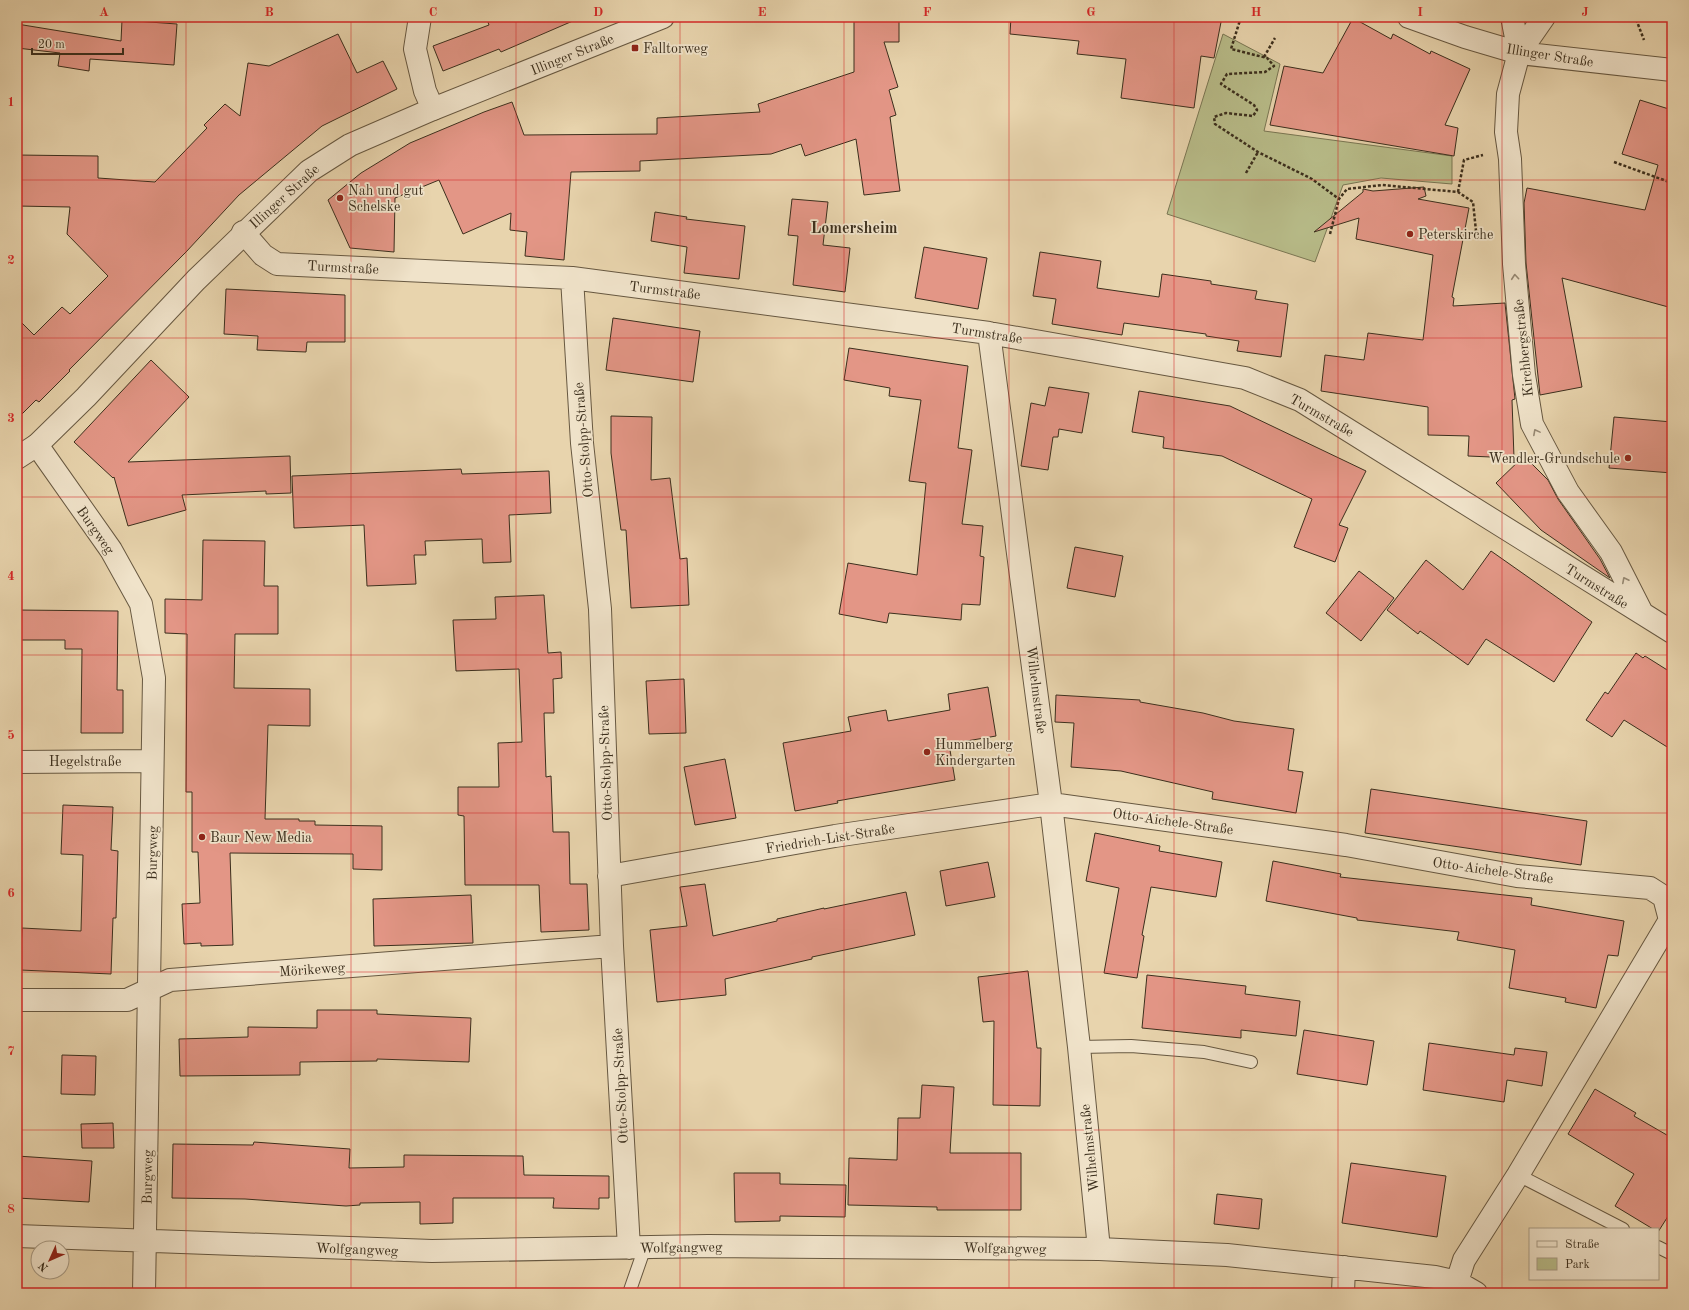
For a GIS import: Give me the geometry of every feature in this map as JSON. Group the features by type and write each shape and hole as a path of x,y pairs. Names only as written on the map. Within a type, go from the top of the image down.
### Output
{"street":[{"path":"420,17 415,49 425,91 433,109"},
{"name":"Illinger Straße","path":"17,458 36,445 86,397 196,280 244,232 309,172 350,145 433,109 664,17"},
{"name":"Illinger Straße","path":"1409,17 1465,37 1519,53 1672,70"},
{"path":"1512,17 1519,53"},
{"path":"1519,53 1544,17"},
{"name":"Kirchbergstraße","path":"1519,53 1508,94 1506,132 1510,159 1514,264 1524,375 1532,424 1568,492 1611,552 1642,614"},
{"name":"Turmstraße","path":"244,232 263,255 277,264 572,278 989,333 1245,378 1300,400 1672,632"},
{"name":"Otto-Stolpp-Straße","path":"572,278 582,443 600,609 612,946 637,1247"},
{"name":"Wilhelmstraße","path":"989,333 1051,804 1079,1048 1098,1249"},
{"name":"Burgweg","path":"36,445 111,550 141,604 154,678 144,1293"},
{"name":"Hegelstraße","path":"17,762 152,761"},
{"name":"Friedrich-List-Straße","path":"609,876 835,836 1051,804"},
{"name":"Otto-Aichele-Straße","path":"1051,804 1346,846 1517,876 1650,888 1664,897 1670,920 1518,1175 1464,1260 1456,1282"},
{"name":"Mörikeweg","path":"17,1000 127,1000 170,980 612,946"},
{"name":"Wolfgangweg","path":"17,1236 432,1251 708,1246 1098,1249 1227,1255 1435,1277 1456,1282 1476,1293"},
{"path":"1343,1293 1344,1267"}],"lane":[{"path":"1079,1048 1131,1046 1204,1052 1250,1062"},
{"path":"1518,1175 1621,1228"},
{"path":"629,1293 637,1247"},
{"path":"1659,1248 1672,1254"}],"path":[{"path":"1241,17 1231,49 1264,57 1274,66 1265,72 1227,74 1221,84 1254,105 1257,110 1253,116 1226,113 1214,117 1215,124 1258,152 1312,179 1339,199"},
{"path":"1264,57 1275,38"},
{"path":"1246,173 1258,152"},
{"path":"1458,192 1464,160 1477,156"},
{"path":"1614,162 1672,183"},
{"path":"1330,234 1339,199 1347,189 1382,185 1458,192 1473,202 1476,230"}],"green space":[{"path":"1223,34 1280,64 1264,131 1452,156 1452,184 1381,178 1343,185 1315,262 1167,214"}],"building":[{"path":"486,17 582,17 501,52 499,49 443,71 433,46 489,25"},
{"path":"854,17 899,17 899,42 884,42 898,87 889,90 896,115 890,117 900,191 864,195 856,139 805,156 801,144 771,154 640,161 640,171 571,172 564,260 525,256 527,232 510,230 511,213 463,234 439,180 395,198 394,252 350,248 328,200 361,173 410,143 512,102 524,135 657,134 657,118 760,112 758,104 854,72"},
{"path":"1011,17 1222,17 1214,58 1201,56 1194,108 1121,98 1126,59 1077,54 1079,41 1010,34"},
{"path":"1353,18 1391,39 1393,34 1430,54 1431,51 1470,69 1445,125 1458,128 1454,156 1270,125 1284,66 1323,73"},
{"path":"122,20 177,24 174,65 90,59 89,71 58,66 60,53 17,48 17,24 121,41"},
{"path":"338,34 357,73 383,61 397,89 322,126 239,195 186,252 69,370 70,371 39,402 36,400 17,419 17,318 34,335 62,307 70,314 108,276 67,234 70,207 17,206 17,155 98,156 98,178 155,182 207,128 204,125 225,104 240,116 248,63 269,66"},
{"path":"1640,100 1672,110 1672,308 1562,278 1582,387 1540,395 1526,263 1524,203 1527,188 1645,210 1658,165 1622,154"},
{"path":"1424,187 1426,196 1418,199 1469,208 1452,297 1454,298 1453,306 1505,303 1515,399 1512,400 1514,458 1468,456 1469,436 1428,435 1428,407 1321,391 1325,355 1364,360 1368,333 1423,340 1433,255 1356,239 1359,218 1314,232 1363,192 1363,189 1373,191"},
{"path":"792,199 828,202 823,245 850,248 845,292 793,285 798,236 788,235"},
{"path":"655,212 687,217 686,219 745,226 739,279 684,273 687,247 651,241"},
{"path":"924,247 987,258 978,309 915,298"},
{"path":"1040,252 1101,261 1097,288 1159,297 1162,274 1211,281 1211,284 1257,291 1255,299 1288,304 1281,357 1237,351 1239,341 1206,336 1206,334 1124,323 1122,335 1052,324 1056,299 1033,296"},
{"path":"226,289 345,295 345,342 307,342 306,352 257,350 258,336 224,334"},
{"path":"613,318 700,331 693,382 606,370"},
{"path":"849,348 968,366 958,448 972,450 962,524 983,526 980,556 984,557 980,605 962,604 961,620 889,613 887,623 839,614 848,563 917,575 926,483 909,481 921,400 889,396 890,388 844,380"},
{"path":"151,360 189,397 128,462 290,456 291,493 266,494 266,491 182,495 186,510 128,526 114,477 113,478 74,442"},
{"path":"1049,387 1089,393 1082,433 1059,429 1058,437 1053,437 1048,470 1021,466 1031,403 1045,406"},
{"path":"1139,391 1230,406 1366,471 1339,525 1348,528 1335,562 1294,547 1312,499 1222,456 1163,448 1164,437 1132,432"},
{"path":"611,416 652,417 651,480 670,478 680,559 687,558 689,605 631,608 626,530 621,530 611,453"},
{"path":"1614,417 1672,422 1672,473 1609,468"},
{"path":"1524,456 1548,480 1558,499 1600,559 1610,578 1541,530 1496,483"},
{"path":"461,469 462,474 549,471 551,513 509,515 511,562 483,563 482,539 425,541 426,555 414,555 416,584 367,586 364,525 294,528 292,476"},
{"path":"203,540 265,541 264,586 278,586 278,634 235,634 234,688 310,689 310,726 268,725 265,819 299,819 299,821 315,821 315,825 382,826 382,870 353,869 353,854 230,853 233,945 201,946 201,943 184,944 182,904 200,903 198,852 192,852 192,792 186,792 187,634 165,633 165,599 202,600"},
{"path":"1075,547 1123,556 1115,597 1067,588"},
{"path":"1491,551 1592,622 1554,682 1486,639 1468,665 1420,631 1418,634 1387,610 1426,560 1463,590"},
{"path":"1359,571 1394,598 1361,641 1326,613"},
{"path":"544,595 548,653 561,652 562,678 553,679 554,713 544,713 546,777 551,776 553,832 569,832 570,884 587,884 589,930 541,932 539,885 465,885 464,816 458,815 458,787 499,787 498,743 522,742 519,669 456,671 453,620 496,619 495,597"},
{"path":"17,610 118,611 117,690 123,690 123,733 81,733 82,649 65,649 65,640 17,640"},
{"path":"1636,653 1643,658 1645,656 1672,673 1672,750 1624,720 1612,737 1586,720 1605,692 1608,694"},
{"path":"684,679 686,733 649,734 646,681"},
{"path":"988,687 996,736 949,744 955,780 837,801 838,803 795,811 783,743 851,731 848,717 886,710 888,721 950,710 948,694"},
{"path":"1056,695 1140,700 1140,702 1203,713 1234,721 1294,729 1288,770 1303,772 1296,813 1212,799 1213,792 1121,771 1071,767 1074,723 1055,722"},
{"path":"725,759 736,818 695,825 684,767"},
{"path":"1371,789 1587,821 1581,865 1365,833"},
{"path":"63,805 113,807 111,850 118,851 116,918 113,918 111,974 20,970 22,928 81,931 83,855 61,854"},
{"path":"1095,833 1160,846 1159,851 1222,862 1216,897 1151,887 1142,935 1144,936 1137,978 1104,973 1119,888 1086,881"},
{"path":"1273,861 1341,874 1340,877 1532,898 1531,905 1624,921 1618,956 1608,955 1596,1008 1565,1002 1566,998 1509,988 1515,950 1457,940 1459,932 1357,920 1357,918 1266,901"},
{"path":"988,862 995,897 946,906 940,871"},
{"path":"705,884 713,936 824,908 906,892 915,935 812,957 812,959 725,979 726,995 657,1002 650,930 687,926 680,887"},
{"path":"471,895 473,943 374,946 373,899"},
{"path":"1028,971 1037,1048 1041,1048 1040,1106 993,1105 994,1021 983,1022 978,977"},
{"path":"1147,975 1246,986 1245,994 1300,1001 1296,1036 1241,1030 1241,1038 1142,1028"},
{"path":"317,1010 377,1010 377,1014 471,1018 469,1062 377,1059 377,1061 300,1062 300,1075 180,1076 179,1039 248,1037 248,1027 317,1028"},
{"path":"1304,1030 1374,1041 1367,1085 1297,1074"},
{"path":"1429,1043 1514,1055 1515,1048 1547,1052 1542,1086 1507,1080 1504,1102 1423,1090"},
{"path":"62,1055 96,1056 95,1095 61,1094"},
{"path":"922,1085 954,1087 950,1153 1021,1153 1021,1210 937,1210 937,1207 848,1205 849,1158 897,1160 898,1118 920,1118"},
{"path":"1595,1089 1636,1113 1634,1116 1672,1138 1672,1210 1659,1230 1659,1228 1651,1228 1615,1206 1634,1174 1568,1134"},
{"path":"113,1123 114,1148 82,1148 81,1124"},
{"path":"254,1142 350,1149 349,1168 404,1167 404,1155 523,1156 524,1175 609,1176 609,1198 599,1198 599,1209 553,1208 554,1198 453,1198 453,1223 420,1224 420,1202 360,1203 360,1205 346,1206 245,1199 172,1198 173,1144 253,1145"},
{"path":"17,1156 92,1161 89,1202 17,1198"},
{"path":"1351,1163 1446,1176 1437,1237 1342,1223"},
{"path":"734,1173 780,1173 780,1184 846,1185 845,1217 780,1216 780,1221 735,1222"},
{"path":"1217,1194 1262,1199 1259,1229 1214,1224"}],"place":[{"name":"Falltorweg","path":"635,48"},
{"name":"Nah und gut Schelske","path":"340,198"},
{"name":"Peterskirche","path":"1410,234"},
{"name":"Wendler-Grundschule","path":"1628,458"},
{"name":"Hummelberg Kindergarten","path":"927,752"},
{"name":"Baur New Media","path":"202,837"}],"district":[{"name":"Lomersheim","path":"854,227"}]}
